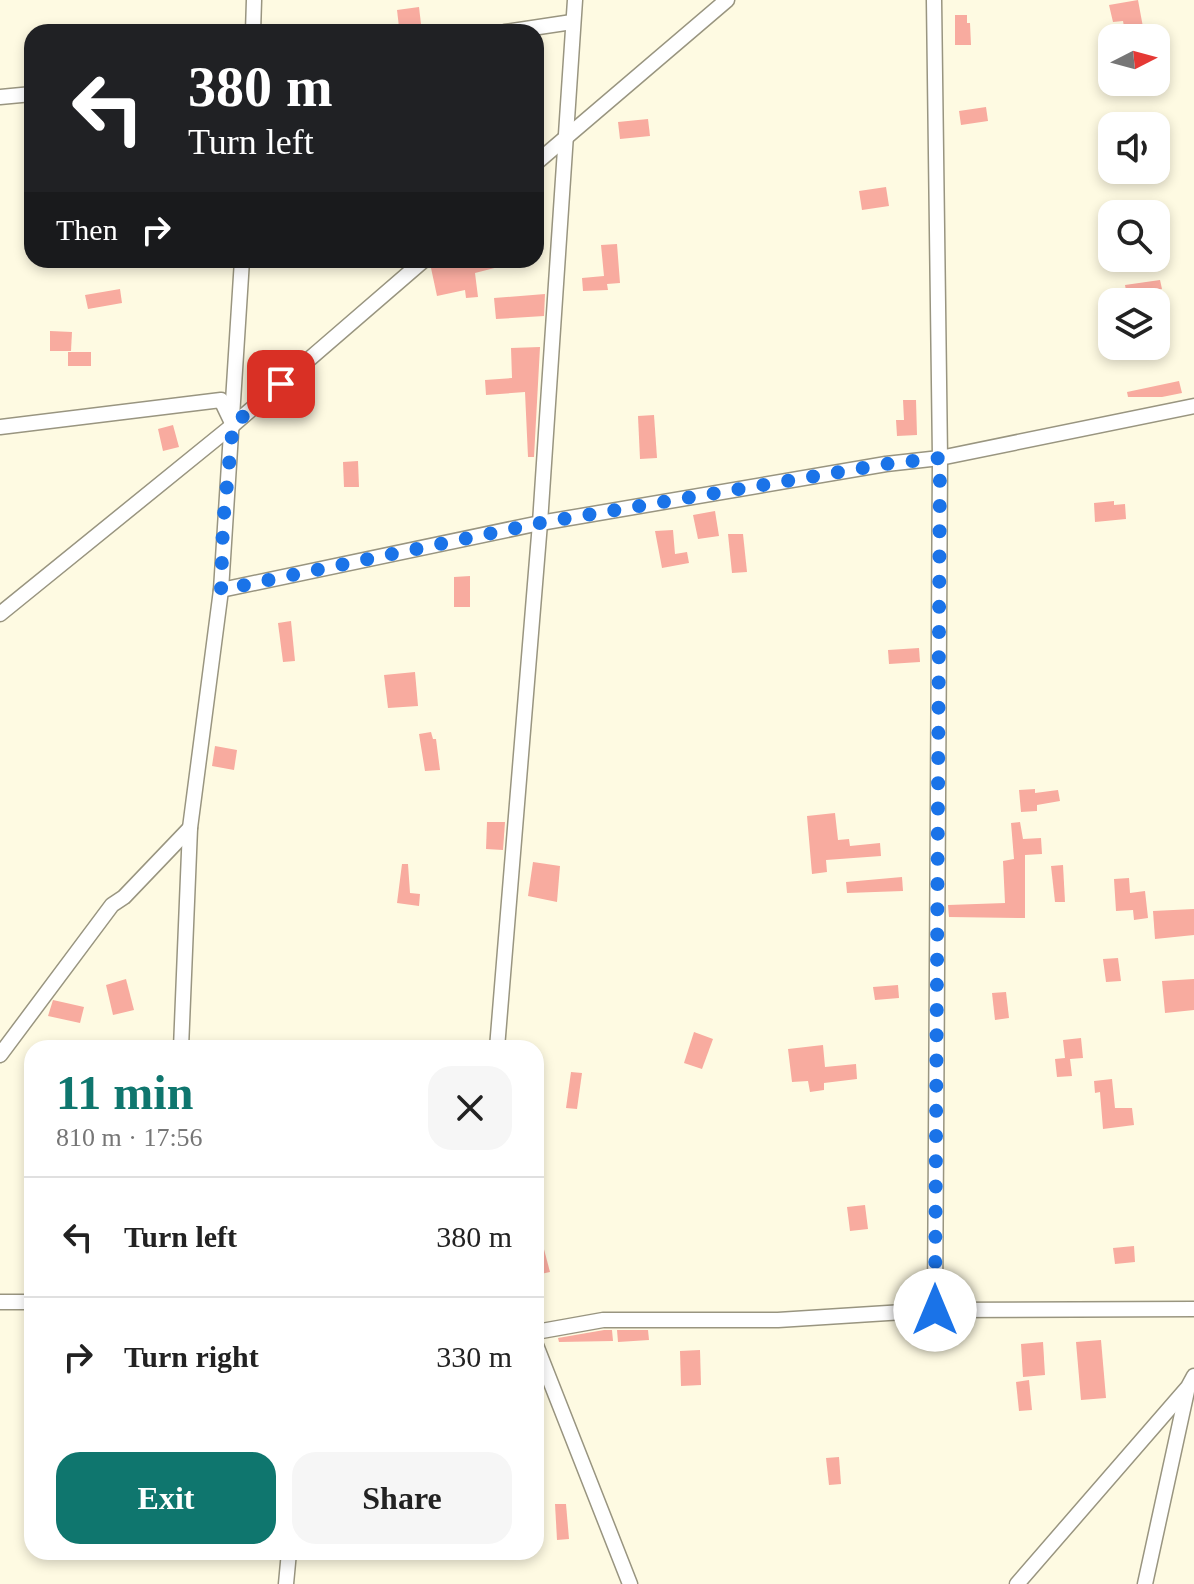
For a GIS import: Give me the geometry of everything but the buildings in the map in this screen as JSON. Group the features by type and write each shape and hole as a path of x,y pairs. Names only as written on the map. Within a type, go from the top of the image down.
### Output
{"street":[{"path":"253,24 254,0"},
{"path":"498,1040 540,523 575,0"},
{"path":"544,156 727,0"},
{"path":"934,0 940,458 935,1310"},
{"path":"544,26 572,22"},
{"path":"0,97 24,95"},
{"path":"181,1040 190,828 221,590 242,268"},
{"path":"0,614 233,425 415,268"},
{"path":"0,427 221,400 233,425"},
{"path":"221,590 540,523 886,464 940,458 1194,406"},
{"path":"0,1055 112,905 124,897 190,828"},
{"path":"0,1302 24,1302"},
{"path":"544,1331 603,1320 778,1320 935,1310 1194,1309"},
{"path":"544,1365 630,1584"},
{"path":"1017,1584 1191,1382"},
{"path":"1145,1584 1191,1382"},
{"path":"286,1584 288,1560"}],"route":[{"path":"281,384 233,425 223,524 221,590 540,523 886,464 940,458 935,1310"}]}
